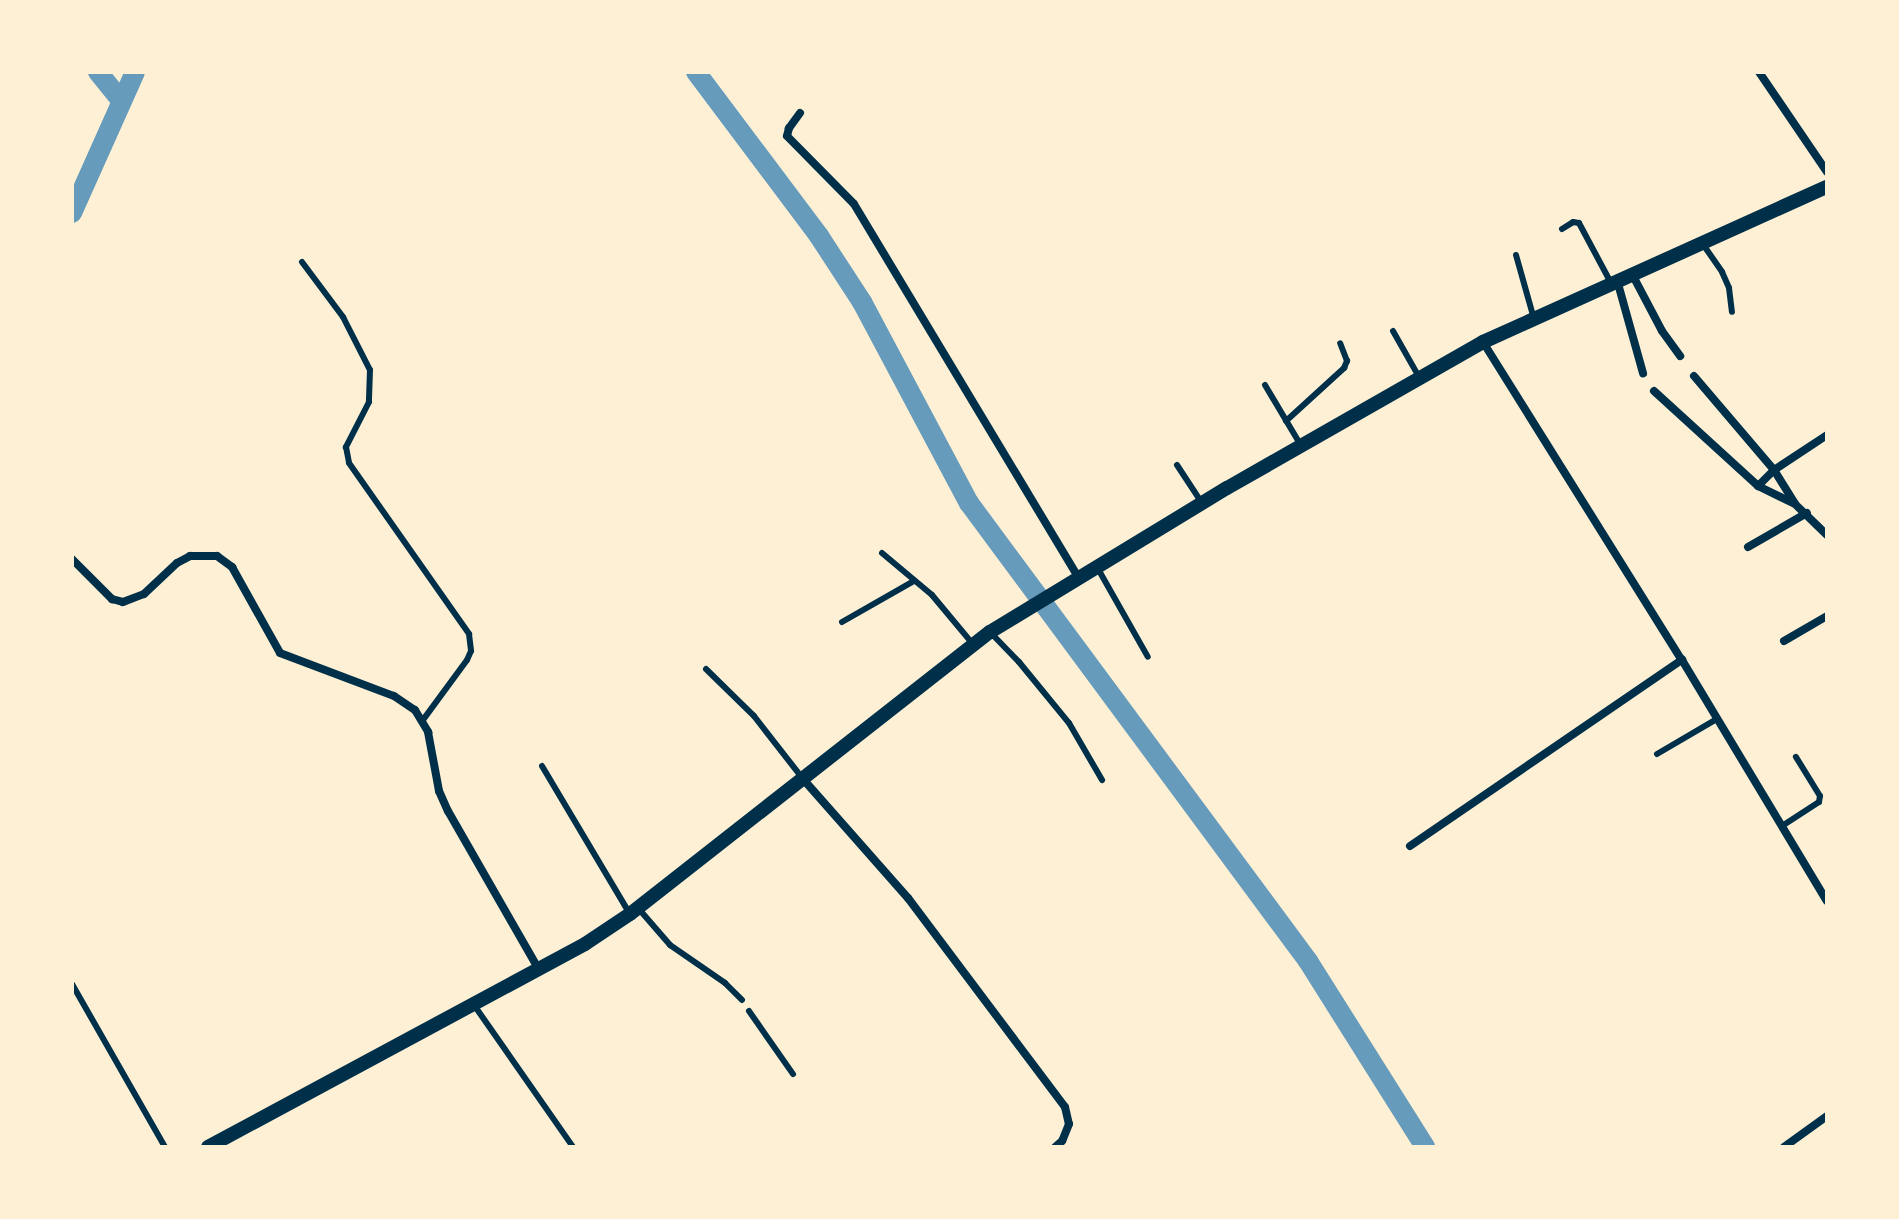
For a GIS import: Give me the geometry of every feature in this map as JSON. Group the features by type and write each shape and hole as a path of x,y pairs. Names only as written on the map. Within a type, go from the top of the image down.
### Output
{"street":[{"path":"1759,72 1827,172"},
{"path":"800,113 787,136 854,204 1079,578"},
{"path":"208,1147 540,971 634,911 995,629 1202,503 1483,342 1827,187"},
{"path":"1632,273 1662,331 1680,356"},
{"path":"1614,282 1643,373"},
{"path":"1483,342 1682,660 1827,901"},
{"path":"1694,376 1774,470 1795,504"},
{"path":"1654,391 1758,486 1795,504 1827,535"},
{"path":"1758,486 1774,470 1827,435"},
{"path":"1748,547 1807,513"},
{"path":"72,559 112,599 123,602 144,594 177,563 190,556 217,556 232,567 280,653 394,696 423,720 439,791 448,811 540,971"},
{"path":"1784,641 1827,616"},
{"path":"1410,846 1682,660"},
{"path":"803,779 908,898 1065,1107 1069,1124 1062,1141 1055,1147"},
{"path":"1784,1147 1827,1116"}],"lane":[{"path":"1562,229 1576,221 1579,223 1614,282"},
{"path":"1702,243 1726,280 1732,312"},
{"path":"1516,255 1534,319"},
{"path":"302,262 343,317 370,370 369,402 346,447 349,463 469,634 471,651 467,660 423,720"},
{"path":"1393,331 1420,378"},
{"path":"1286,421 1344,368 1347,361 1340,343"},
{"path":"1265,385 1301,446"},
{"path":"1177,465 1202,503"},
{"path":"882,553 932,595 974,645"},
{"path":"1097,567 1148,657"},
{"path":"842,622 914,581"},
{"path":"995,629 1069,723 1102,780"},
{"path":"706,669 754,716 803,779"},
{"path":"1657,754 1717,719"},
{"path":"1782,826 1819,802 1820,796 1796,757"},
{"path":"542,766 634,911 670,945 725,983 742,1000"},
{"path":"72,984 165,1147"},
{"path":"474,1005 573,1147"},
{"path":"749,1011 793,1074"}],"waterway":[{"path":"98,72 121,100"},
{"path":"72,213 135,72"},
{"path":"696,72 819,236 862,302 969,503 1308,961 1425,1147"}]}
